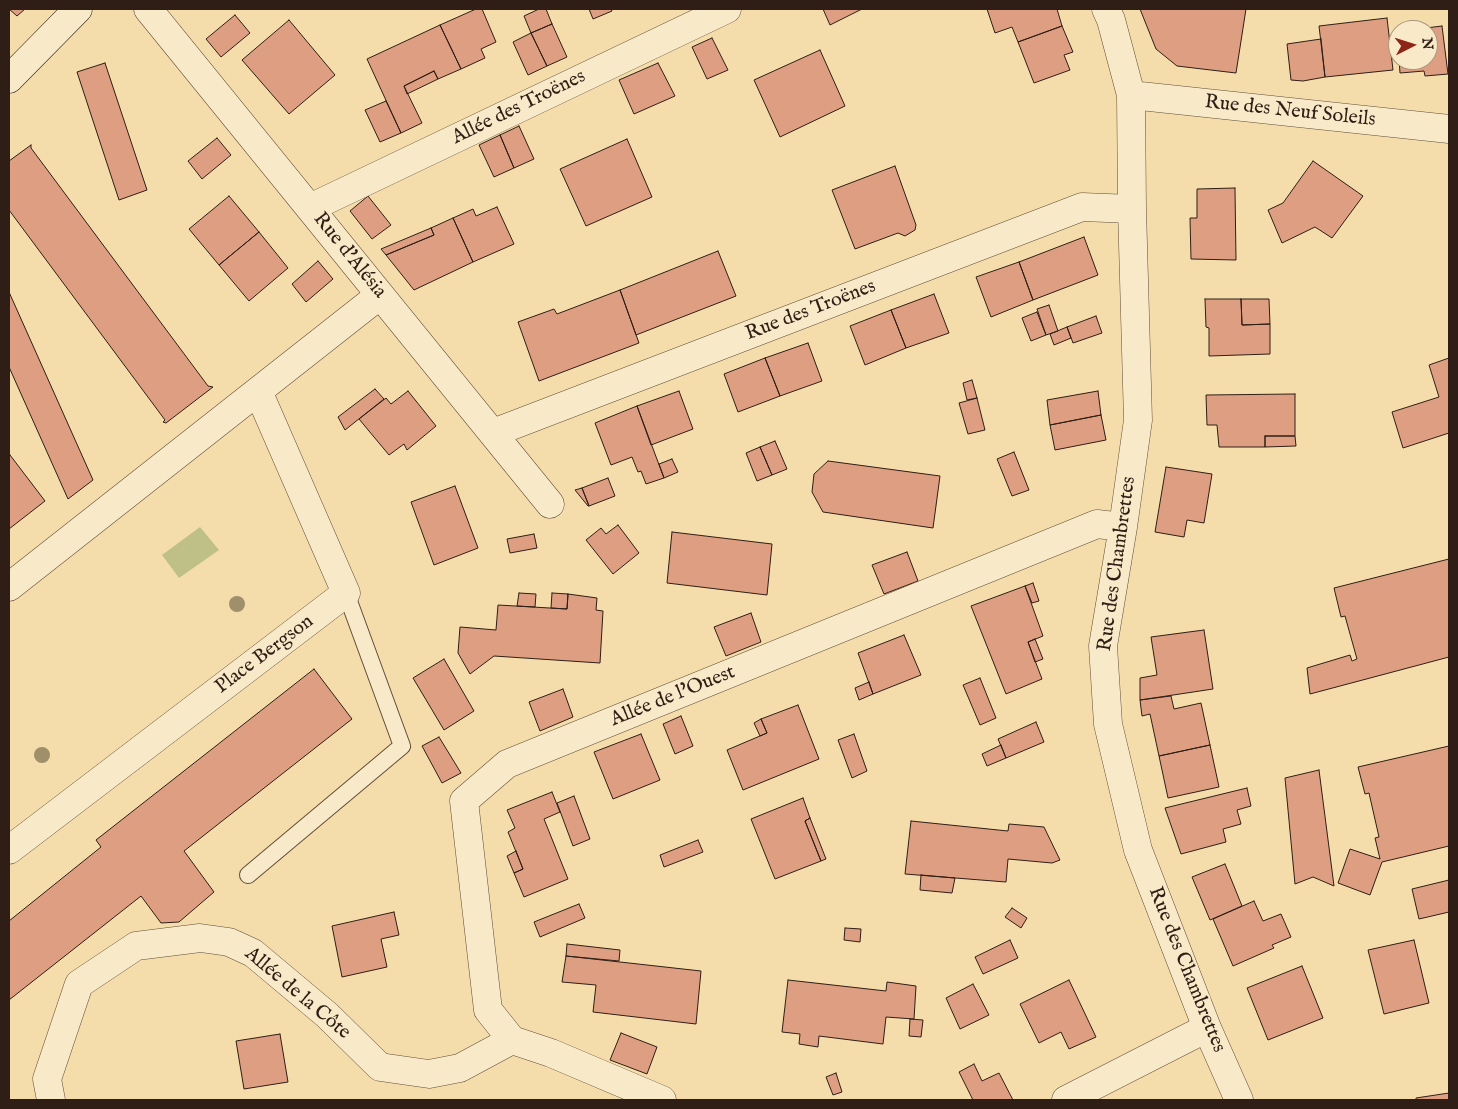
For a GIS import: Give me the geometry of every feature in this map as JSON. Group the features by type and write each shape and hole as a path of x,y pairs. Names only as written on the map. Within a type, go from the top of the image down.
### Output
{"street":[{"path":"9,79 78,9"},
{"name":"Rue d'Alésia","path":"148,9 550,504"},
{"name":"Allée des Troënes","path":"310,208 727,9"},
{"name":"Rue des Chambrettes","path":"1106,9 1111,20 1131,95 1138,420 1123,527 1103,646 1108,724 1138,850 1207,1028 1239,1100"},
{"name":"Rue des Neuf Soleils","path":"1131,95 1449,129"},
{"name":"Rue des Troënes","path":"493,433 1082,207 1132,209"},
{"path":"9,587 380,295"},
{"path":"258,391 346,593"},
{"name":"Allée de l'Ouest","path":"512,1040 488,1010 464,801 478,788 507,764 1097,524 1123,527"},
{"name":"Place Bergson","path":"9,850 346,593"},
{"name":"Allée de la Côte","path":"51,1100 47,1079 79,984 136,946 200,938 229,942 253,953 327,1015 380,1067 429,1074 452,1070 460,1068 512,1040"},
{"path":"1066,1100 1207,1028"},
{"path":"512,1040 551,1052 662,1100"}],"lane":[{"path":"248,875 402,746 346,593"}],"green space":[{"path":"200,527 219,550 179,578 162,555"}],"building":[{"path":"9,9 25,9 17,16"},
{"path":"476,9 482,9 496,42 481,49 485,58 461,69 440,25"},
{"path":"539,9 546,9 552,24 531,33 524,16"},
{"path":"589,9 611,9 612,11 593,19"},
{"path":"823,9 862,9 830,25"},
{"path":"987,9 1057,9 1062,26 1018,42 1012,27 995,33"},
{"path":"1140,9 1246,9 1236,73 1177,66 1156,49"},
{"path":"235,15 250,33 221,57 206,39"},
{"path":"1387,18 1388,70 1393,70 1325,77 1319,26"},
{"path":"289,20 335,75 289,114 242,60"},
{"path":"552,24 567,57 547,66 531,33"},
{"path":"440,25 461,69 438,79 434,71 404,86 422,123 401,133 367,59"},
{"path":"1062,26 1073,52 1064,55 1070,70 1034,83 1018,42"},
{"path":"1438,26 1442,26 1448,74 1425,76 1424,71 1400,73 1400,70 1438,70"},
{"path":"531,33 547,66 528,75 513,42"},
{"path":"712,38 728,70 707,79 692,47"},
{"path":"1321,39 1325,77 1303,81 1291,80 1287,44"},
{"path":"820,50 845,106 780,137 754,80"},
{"path":"105,63 147,190 119,200 77,72"},
{"path":"658,63 675,96 634,114 619,80"},
{"path":"434,71 438,79 407,94 404,86"},
{"path":"386,101 401,133 380,142 365,110"},
{"path":"519,126 534,159 514,168 500,135"},
{"path":"500,135 514,168 494,177 479,145"},
{"path":"217,138 231,155 202,179 188,161"},
{"path":"627,139 652,197 586,226 560,169"},
{"path":"31,145 31,148 208,386 213,387 166,423 163,422 165,420 9,210 9,161"},
{"path":"1313,161 1363,196 1332,238 1315,227 1282,243 1268,210 1283,203"},
{"path":"895,166 916,225 915,230 905,236 898,233 855,249 832,190"},
{"path":"1235,188 1236,260 1191,259 1190,218 1197,218 1197,189"},
{"path":"229,196 259,232 219,265 189,229"},
{"path":"368,196 391,225 372,239 350,211"},
{"path":"497,207 514,244 473,262 453,218 473,209 476,216"},
{"path":"453,218 473,262 414,290 386,255 434,235 431,228"},
{"path":"431,228 434,235 386,255 381,249"},
{"path":"259,232 288,268 249,301 219,265"},
{"path":"1084,237 1098,275 1033,300 1019,262"},
{"path":"718,251 736,296 636,335 620,290"},
{"path":"318,261 333,279 306,302 292,284"},
{"path":"1019,262 1033,300 991,317 976,277"},
{"path":"620,290 639,343 539,381 518,322 554,309 557,314"},
{"path":"9,292 93,480 68,499 9,367"},
{"path":"934,294 949,333 906,348 891,310"},
{"path":"1205,299 1241,299 1242,325 1270,324 1270,354 1209,356 1209,328 1206,327"},
{"path":"1241,299 1269,299 1270,324 1242,325"},
{"path":"1049,305 1058,331 1046,335 1037,309"},
{"path":"891,310 906,348 865,365 850,326"},
{"path":"1037,312 1046,335 1031,341 1022,318"},
{"path":"1096,316 1102,333 1073,343 1067,327"},
{"path":"1067,327 1071,338 1054,345 1050,334"},
{"path":"808,343 822,381 780,396 765,358"},
{"path":"765,358 780,396 738,412 724,374"},
{"path":"1449,358 1449,433 1403,448 1392,412 1439,397 1429,365"},
{"path":"972,380 977,398 967,400 963,383"},
{"path":"375,389 384,399 345,430 338,417"},
{"path":"408,391 436,426 407,450 404,444 389,455 359,419 386,398 391,404"},
{"path":"679,391 693,429 651,445 637,406"},
{"path":"1098,391 1101,415 1050,425 1047,400"},
{"path":"1295,394 1295,436 1265,436 1265,447 1219,447 1217,425 1207,425 1206,395"},
{"path":"977,398 985,430 968,434 959,403"},
{"path":"637,406 664,478 646,484 641,471 638,472 632,457 611,465 595,423"},
{"path":"1101,415 1106,440 1055,450 1050,425"},
{"path":"1265,436 1295,436 1296,446 1265,447"},
{"path":"775,441 787,469 772,475 760,447"},
{"path":"760,447 772,475 757,481 746,453"},
{"path":"1014,452 1029,490 1012,496 997,459"},
{"path":"9,456 45,501 9,529"},
{"path":"672,459 678,472 664,478 659,464"},
{"path":"828,461 940,476 933,528 823,512 812,492 814,474"},
{"path":"1166,467 1212,474 1204,523 1187,520 1184,537 1155,532"},
{"path":"608,478 615,496 589,506 582,488"},
{"path":"455,486 478,548 434,565 411,502"},
{"path":"582,488 589,506 575,490"},
{"path":"618,525 639,553 613,574 586,540 601,528 606,534"},
{"path":"672,532 772,544 767,595 667,583"},
{"path":"534,534 537,548 510,553 507,539"},
{"path":"907,552 918,581 884,594 872,565"},
{"path":"1449,559 1449,657 1310,694 1307,668 1350,655 1352,661 1357,659 1345,616 1341,617 1334,588"},
{"path":"1033,583 1039,601 1032,603 1025,586"},
{"path":"1025,586 1043,636 1028,642 1042,679 1006,694 971,606"},
{"path":"519,593 536,594 535,607 517,606"},
{"path":"552,593 568,594 567,609 551,608"},
{"path":"568,594 597,598 596,610 603,611 600,663 494,656 470,674 458,653 460,627 496,630 498,605 567,609"},
{"path":"751,613 761,642 726,656 714,627"},
{"path":"1204,630 1213,689 1140,700 1140,678 1157,675 1151,637"},
{"path":"904,635 921,675 873,694 858,653"},
{"path":"1035,639 1043,659 1035,662 1028,642"},
{"path":"444,659 474,711 444,730 413,678"},
{"path":"314,669 352,719 184,851 214,892 179,922 161,923 141,896 9,1000 9,921 101,847 96,840"},
{"path":"980,678 996,718 980,725 963,685"},
{"path":"869,682 873,694 859,700 855,688"},
{"path":"563,689 573,717 540,731 529,702"},
{"path":"1171,696 1174,709 1201,703 1210,745 1159,756 1150,714 1142,716 1140,700"},
{"path":"798,705 819,759 743,790 727,750 767,733 761,719"},
{"path":"681,716 693,746 675,754 663,724"},
{"path":"761,719 767,733 760,736 754,723"},
{"path":"1036,722 1044,742 1006,758 998,739"},
{"path":"641,734 660,780 613,799 594,752"},
{"path":"854,734 867,771 852,778 838,740"},
{"path":"439,737 461,773 442,783 422,746"},
{"path":"1001,745 1006,758 987,766 982,754"},
{"path":"1210,745 1219,787 1168,798 1159,756"},
{"path":"1449,746 1449,846 1382,862 1370,895 1338,883 1350,849 1380,859 1375,838 1379,837 1369,793 1365,794 1358,767"},
{"path":"1319,770 1334,886 1313,877 1295,884 1285,778"},
{"path":"1247,788 1251,806 1237,810 1241,824 1223,829 1226,842 1181,854 1165,808"},
{"path":"552,792 560,812 544,819 568,879 524,897 514,873 523,869 508,832 515,828 507,810"},
{"path":"574,796 590,839 573,846 557,803"},
{"path":"803,798 810,818 805,821 821,861 775,879 751,819"},
{"path":"810,818 826,859 821,861 805,821"},
{"path":"911,821 1008,831 1009,824 1044,827 1060,860 1052,863 1008,859 1006,882 905,874"},
{"path":"698,840 703,852 664,867 660,855"},
{"path":"516,851 523,869 514,873 507,856"},
{"path":"1225,864 1242,906 1210,920 1192,877"},
{"path":"921,875 955,878 952,893 920,890"},
{"path":"1449,880 1449,912 1419,919 1412,889"},
{"path":"1254,901 1263,921 1281,914 1291,937 1272,945 1274,948 1233,966 1213,919"},
{"path":"579,904 585,918 540,937 534,922"},
{"path":"1012,908 1027,918 1021,928 1005,917"},
{"path":"394,912 399,935 381,939 387,967 342,977 332,926"},
{"path":"845,928 861,929 860,942 844,940"},
{"path":"1010,940 1018,958 983,974 975,957"},
{"path":"1414,940 1429,1003 1384,1014 1368,950"},
{"path":"567,944 620,950 619,961 566,956"},
{"path":"566,956 701,971 696,1024 593,1012 596,985 562,982"},
{"path":"1302,966 1323,1018 1268,1040 1247,988"},
{"path":"788,980 886,991 887,982 916,986 914,1019 886,1017 883,1044 819,1036 818,1047 799,1044 800,1034 782,1032"},
{"path":"1069,980 1096,1037 1069,1049 1061,1032 1039,1043 1020,1004"},
{"path":"973,984 989,1015 960,1029 946,998"},
{"path":"910,1019 923,1020 921,1037 909,1036"},
{"path":"621,1033 657,1047 647,1074 610,1060"},
{"path":"280,1034 288,1082 244,1089 236,1041"},
{"path":"974,1064 982,1081 999,1073 1013,1100 973,1100 959,1072"},
{"path":"836,1073 842,1092 833,1095 826,1077"},
{"path":"1449,1093 1449,1100 1416,1100 1416,1098"}]}
